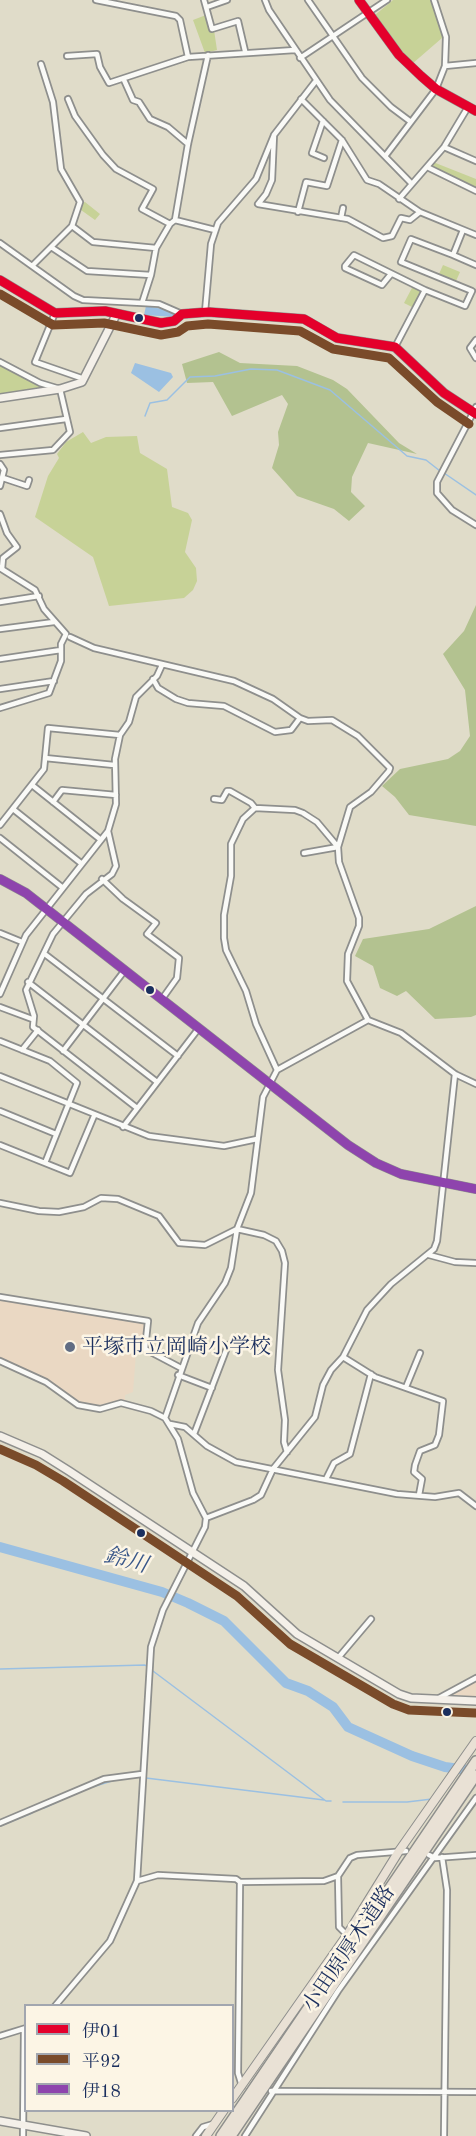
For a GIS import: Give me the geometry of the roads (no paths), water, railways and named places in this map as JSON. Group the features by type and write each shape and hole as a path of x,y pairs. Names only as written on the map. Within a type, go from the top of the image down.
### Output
{"highway":[{"name":"小田原厚木道路","path":"231,2136 267,2090 449,1808 476,1761"},
{"name":"小田原厚木道路","path":"221,2136 449,1808 476,1774"},
{"path":"236,2136 267,2090"}],"main road":[{"path":"236,2092 347,1935 403,1851 429,1806 476,1741"},
{"path":"206,2136 223,2112"}],"street":[{"path":"96,0 176,16 180,20 188,57"},
{"path":"204,0 212,29 238,21 245,51"},
{"path":"207,7 227,0"},
{"path":"266,0 315,82 412,184"},
{"path":"308,0 362,78 391,107 411,122"},
{"path":"359,0 399,55 436,89 476,111"},
{"path":"300,58 387,0"},
{"path":"386,155 436,89 445,66 446,37 434,0"},
{"path":"67,57 97,54 100,68 109,82 124,80 188,57 245,51 295,50"},
{"path":"142,303 151,275 156,248 170,224 175,220 188,144 208,55"},
{"path":"445,66 476,63"},
{"path":"32,266 72,226 80,202 61,169 53,102 41,64"},
{"path":"124,80 133,100 139,102 150,119 168,127 188,144"},
{"path":"205,312 208,268 215,230 225,213 256,179 274,135 315,82"},
{"path":"68,99 75,116 116,169 153,189 142,209 170,224"},
{"path":"301,99 342,140 367,180 380,184 420,212 476,235"},
{"path":"399,199 444,147 468,107"},
{"path":"312,153 323,121"},
{"path":"274,135 272,180 266,194 258,204 341,218 383,238 388,237 401,218 410,220 420,212"},
{"path":"298,212 306,182 327,186 342,140"},
{"path":"444,147 476,161"},
{"path":"305,151 324,158"},
{"path":"427,167 476,191"},
{"path":"341,218 343,208"},
{"path":"175,220 215,230"},
{"path":"72,226 93,242 156,248"},
{"path":"453,255 463,230"},
{"path":"391,274 382,285 345,266 354,255 425,290 465,306 472,291 401,262 411,238 476,265"},
{"path":"0,243 83,300 159,304 182,314 205,312 304,319 337,338 395,347 444,393 475,411 441,473 437,482 437,493 452,510 476,525"},
{"path":"51,247 87,271 151,275"},
{"path":"0,280 55,313 105,310 116,315 161,323 174,321 182,314"},
{"path":"395,347 425,290"},
{"path":"55,313 35,362 85,379"},
{"path":"0,398 60,389 85,379 116,315"},
{"path":"476,340 470,348 476,358"},
{"path":"0,362 40,383 60,389"},
{"path":"0,455 53,450 70,432 60,389"},
{"path":"0,428 66,419"},
{"path":"0,464 4,471 0,486"},
{"path":"3,478 27,486 29,480"},
{"path":"0,514 7,533 17,547 3,558 1,568 29,584 54,622 66,634 49,693 0,708"},
{"path":"0,602 39,596"},
{"path":"0,629 54,622"},
{"path":"70,637 94,648 240,683 273,699 308,721 332,720 346,726 390,768 378,785 350,807 338,847 339,862 359,918 359,926 348,954 348,981 368,1020 401,1033 455,1074 476,1084"},
{"path":"0,659 61,650"},
{"path":"0,994 22,942 108,831 114,817 116,795 114,765 120,735 129,722 136,697 153,679 162,665"},
{"path":"153,679 158,688 176,699 188,703 224,706 276,732 291,730 300,718"},
{"path":"0,689 54,681"},
{"path":"0,825 44,769 48,728 120,735"},
{"path":"45,758 114,765"},
{"path":"32,785 101,840"},
{"path":"53,802 62,790 116,795"},
{"path":"214,799 222,800 226,791 230,791 251,802 255,808"},
{"path":"277,1070 256,1024 246,991 226,950 224,915 231,876 231,844 243,819 255,808 295,810 303,813 317,822 338,847"},
{"path":"13,809 82,864"},
{"path":"108,831 116,866 112,874 102,879 53,934 46,955 28,982 26,990 34,1016 33,1027 137,1108"},
{"path":"0,838 63,888"},
{"path":"304,853 338,847"},
{"path":"0,879 26,892 348,1145 376,1163 402,1174 476,1189"},
{"path":"102,879 156,923 147,934 179,958 177,978 162,999"},
{"path":"0,933 22,942"},
{"path":"46,955 178,1056"},
{"path":"0,969 8,972"},
{"path":"63,1050 125,970"},
{"path":"28,982 157,1082"},
{"path":"0,1007 32,1019"},
{"path":"165,1418 178,1375 203,1312 225,1283 231,1268 237,1230 251,1193 263,1097 268,1083 277,1070 368,1020"},
{"path":"123,1126 199,1028"},
{"path":"22,1050 38,1030"},
{"path":"0,1041 50,1061 77,1083 45,1163"},
{"path":"206,1518 261,1495 273,1469 315,1417 323,1385 331,1370 343,1357 367,1310 391,1284 429,1255 437,1241 455,1074"},
{"path":"0,1076 94,1116 170,1141 224,1146 257,1139"},
{"path":"0,1111 56,1134"},
{"path":"0,1145 69,1173 94,1116"},
{"path":"0,1203 39,1211 59,1212 84,1207 101,1198 118,1199 159,1216 179,1243 205,1245 237,1230 264,1235 276,1241 285,1263 278,1370 285,1420 284,1442 287,1452"},
{"path":"429,1255 455,1262 476,1263"},
{"path":"0,1297 148,1321 145,1349 181,1368"},
{"path":"194,1434 228,1345"},
{"path":"406,1387 420,1353"},
{"path":"343,1357 371,1374 443,1401 439,1435 435,1445 420,1451 415,1465 414,1472 422,1479 419,1495"},
{"path":"0,1361 46,1382 78,1405 100,1408 121,1403 151,1411 165,1418 178,1439 193,1493 206,1518 205,1527 180,1572 163,1610 149,1661 137,1881 110,1941 57,2004"},
{"path":"326,1479 334,1464 350,1454 371,1374"},
{"path":"178,1375 212,1388"},
{"path":"170,1424 185,1426 222,1457 397,1494 435,1497 459,1493 476,1506"},
{"path":"0,1436 42,1454 244,1586 297,1634 399,1694 411,1698 476,1701"},
{"path":"338,1658 371,1619"},
{"path":"439,1698 476,1678"},
{"path":"0,1823 104,1779 142,1774"},
{"path":"245,2136 267,2090 476,1798"},
{"path":"347,1935 339,1927 338,1876 350,1858 357,1855 403,1851"},
{"path":"429,1855 435,1858 476,1855"},
{"path":"442,1857 447,1890 444,2136"},
{"path":"137,1881 158,1875 236,1879 240,1882 324,1881 338,1876"},
{"path":"236,2092 240,1882"},
{"path":"0,2036 24,2028"},
{"path":"23,2136 24,2046"},
{"path":"267,2090 476,2092"},
{"path":"0,2121 86,2136"},
{"path":"196,2136 203,2127 214,2124"}],"water":[{"path":"146,306 174,311 174,317 144,315"},
{"path":"135,363 171,373 173,377 159,392 131,373"}],"waterway":[{"path":"145,416 150,403 167,400 190,377 215,376 251,369 277,370 330,390 407,456 426,460 440,471"},
{"path":"444,473 476,495"},
{"name":"鈴川","path":"0,1547 162,1592 188,1603 224,1621 286,1683 308,1691 333,1707 348,1727 412,1756 445,1767 476,1771"},
{"path":"0,1669 145,1665 326,1801 331,1801"},
{"path":"123,1779 135,1777"},
{"path":"146,1778 324,1800"},
{"path":"89,1788 115,1780"},
{"path":"44,1808 81,1791"},
{"path":"343,1802 407,1802 432,1799"},
{"path":"0,1826 32,1813"}],"place":[{"name":"平塚市立岡崎小学校","path":"70,1347"}]}
